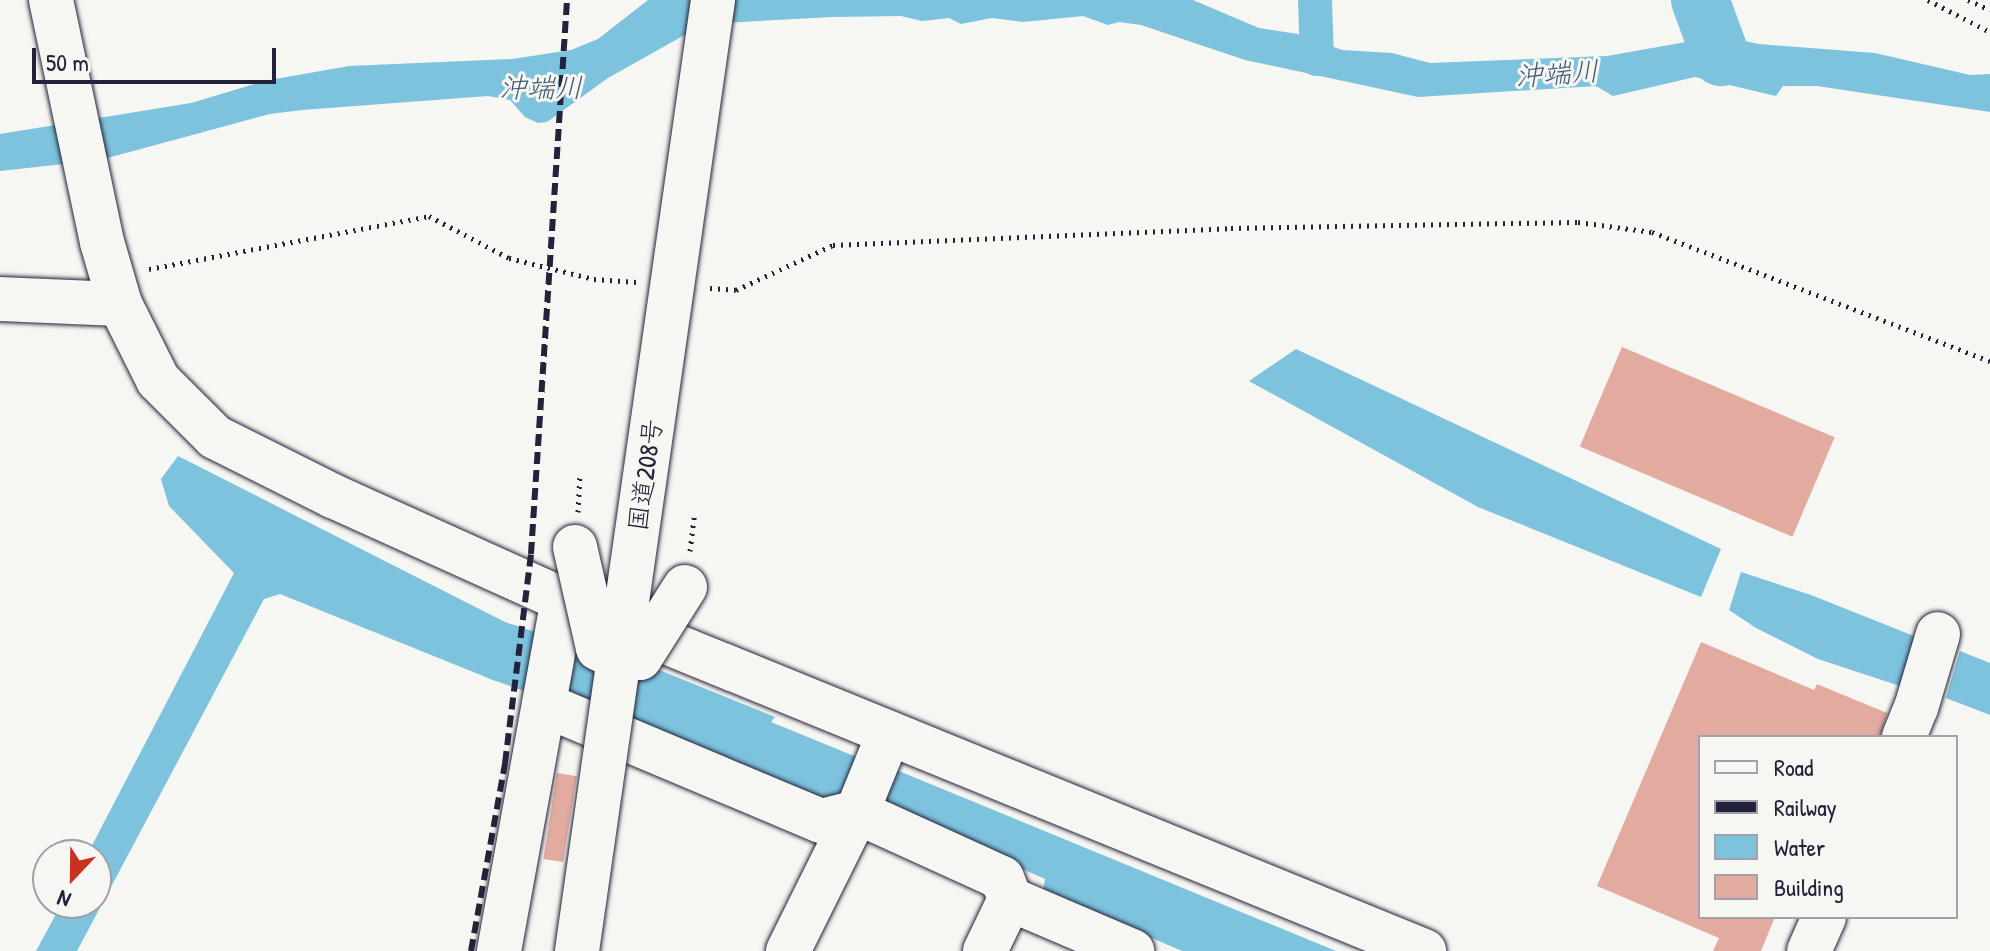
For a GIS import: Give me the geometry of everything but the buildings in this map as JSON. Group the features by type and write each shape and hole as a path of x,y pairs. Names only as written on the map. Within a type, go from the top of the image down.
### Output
{"main road":[{"path":"51,0 111,274 158,380 215,437 561,613 889,733 1424,951"},
{"name":"国道208号","path":"577,951 713,0"},
{"path":"0,299 111,274"},
{"path":"575,547 598,648 618,659 640,658 685,587"},
{"path":"499,951 561,613"},
{"path":"1905,735 1938,634"},
{"path":"545,705 821,821 857,812 1002,878 1010,899 1129,950"},
{"path":"788,951 857,812 889,733"},
{"path":"985,951 1010,899"},
{"path":"1809,951 1823,919"}],"path":[{"path":"1928,0 1990,32"},
{"path":"1968,0 1990,10"},
{"path":"111,274 429,216 509,258 594,279 641,283"},
{"path":"705,288 736,290 833,245 1231,228 1578,222 1652,232 1990,361"}],"water":[{"name":"沖端川","path":"648,0 1193,0 1259,28 1298,34 1342,50 1392,53 1430,63 1607,56 1720,36 1759,44 1875,53 1970,75 1990,74 1990,112 1817,86 1783,86 1776,96 1695,77 1613,96 1596,86 1418,97 1245,60 1141,25 1119,22 1108,25 1083,16 1023,22 992,18 961,24 949,18 922,21 901,16 832,17 723,23 690,32 608,78 547,122 538,123 525,117 510,100 488,96 302,110 270,114 100,160 0,171 0,134 191,103 264,81 349,66 512,59 571,50 598,39"},
{"path":"1296,349 1721,549 1701,597 1478,507 1249,381"},
{"path":"178,456 505,622 581,647 574,701 493,680 280,594 264,599 112,885 112,839 95,839 234,573 169,506 161,479"},
{"path":"1741,572 1811,595 1919,638 1903,687 1818,659 1756,628 1729,610"},
{"path":"1960,651 1990,663 1990,715 1946,698"},
{"path":"647,665 775,717 771,722 859,758 846,791 824,805 640,731"},
{"path":"889,767 1336,951 1182,951 1043,891 1045,879 885,809 879,796"},
{"path":"53,919 94,919 77,951 36,951"}],"waterway":[{"path":"1315,0 1317,59"},
{"path":"1700,0 1721,57"},
{"path":"501,652 718,729"}],"railway":[{"path":"471,951 505,763 531,554 567,0"}]}
